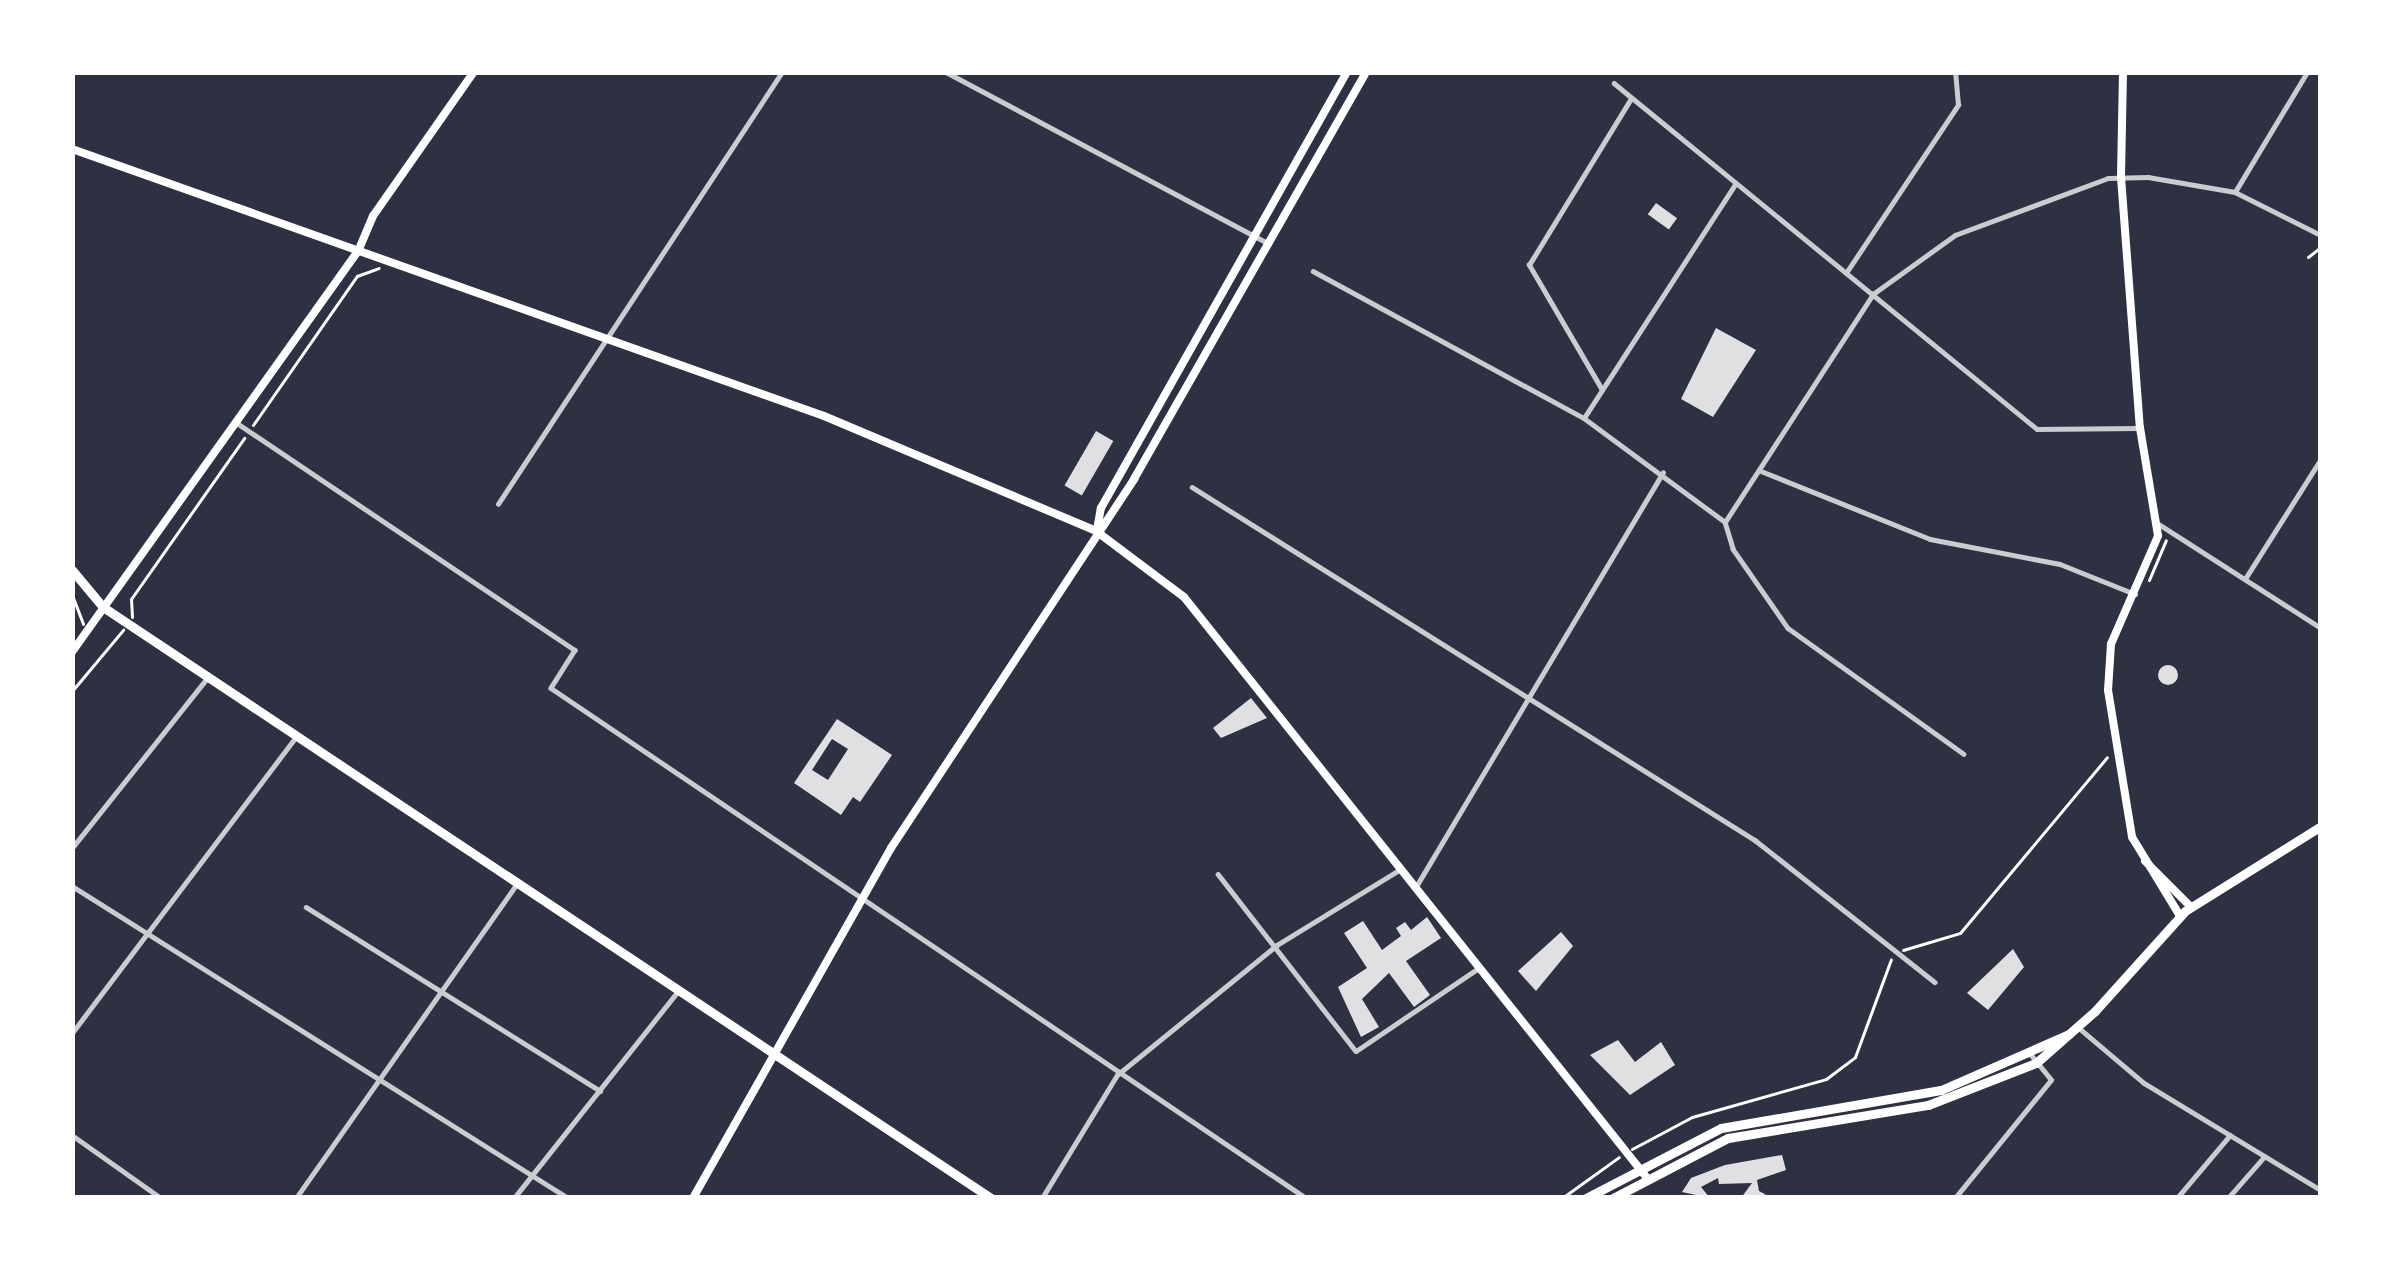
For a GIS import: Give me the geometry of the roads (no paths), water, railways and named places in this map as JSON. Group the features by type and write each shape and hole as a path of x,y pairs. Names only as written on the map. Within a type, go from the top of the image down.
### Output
{"highway":[{"path":"72,570 104,608 991,1198"},
{"path":"1612,1198 1728,1138 1928,1105 2033,1058 2079,1028 2191,907 2321,826"},
{"path":"1586,1198 1638,1167 1749,1119 1928,1094 2033,1058"}],"main road":[{"path":"72,652 359,250 374,217 475,72"},
{"path":"1096,531 1102,508 1347,72"},
{"path":"693,1198 860,900 1096,531 1366,72"},
{"path":"2122,72 2121,177 2140,428 2161,526 2139,593 2107,656 2114,734 2144,860 2180,916"},
{"path":"72,149 948,463 1096,531 1184,596 1647,1178"},
{"path":"2144,860 2191,907"}],"street":[{"path":"498,504 782,72"},
{"path":"946,72 1269,244"},
{"path":"1846,273 1958,105 1955,72"},
{"path":"2234,192 2307,72"},
{"path":"1614,83 1734,186 2037,429 2140,428"},
{"path":"1602,390 1529,265 1630,100"},
{"path":"1725,522 1873,294 1955,235 2036,200 2121,177 2234,192 2321,235"},
{"path":"1584,418 1734,186"},
{"path":"1313,272 1584,418 1663,472 1725,522 1733,549 1788,628 1964,754"},
{"path":"237,423 575,650 551,688 1117,1075 1306,1198"},
{"path":"2245,579 2321,459"},
{"path":"1758,470 1930,539 2060,564 2139,593"},
{"path":"1417,885 1663,472"},
{"path":"1192,487 1796,867 1935,982"},
{"path":"2161,526 2321,628"},
{"path":"72,848 208,677"},
{"path":"72,1033 297,736"},
{"path":"1042,1198 1117,1075 1277,945 1404,867"},
{"path":"1218,874 1357,1051 1480,966"},
{"path":"296,1198 517,884"},
{"path":"72,886 568,1198"},
{"path":"306,908 599,1091"},
{"path":"514,1198 679,990"},
{"path":"2079,1028 2144,1083 2321,1190"},
{"path":"1955,1198 2051,1080 2033,1058"},
{"path":"72,1135 160,1198"},
{"path":"2177,1198 2230,1135"},
{"path":"2228,1198 2265,1156"}]}
